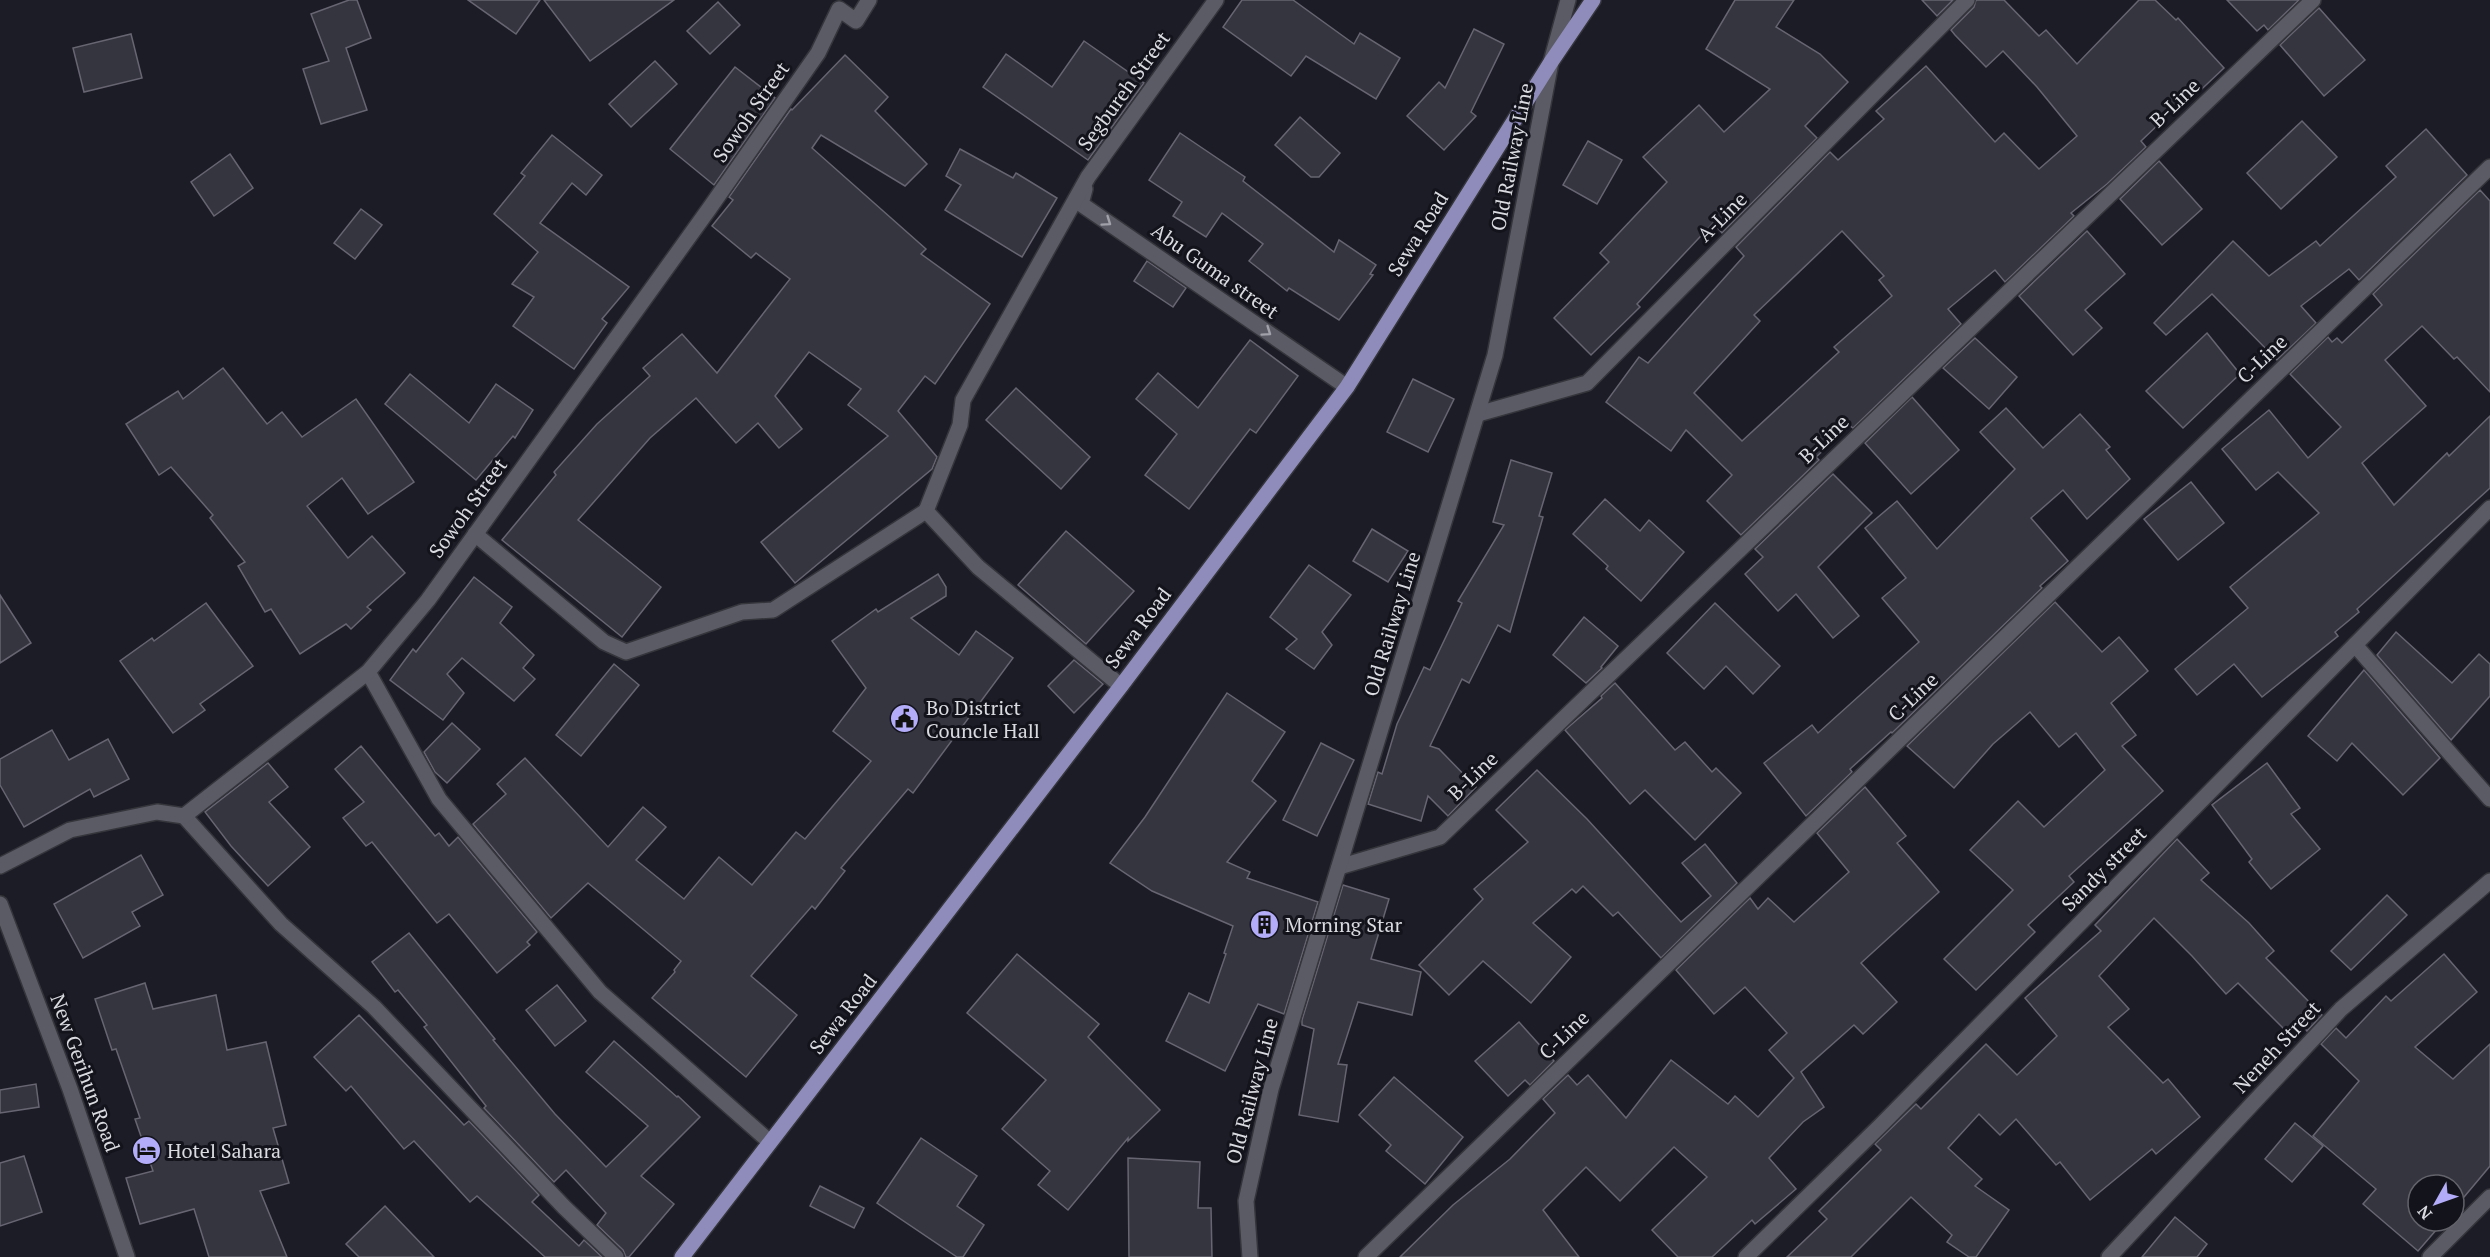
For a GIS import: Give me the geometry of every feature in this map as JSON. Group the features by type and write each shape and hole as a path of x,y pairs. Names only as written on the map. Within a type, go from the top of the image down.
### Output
{"main road":[{"name":"Sewa Road","path":"682,1257 1121,686 1347,387 1551,62 1593,0"}],"street":[{"name":"Sowoh Street","path":"184,816 368,672 428,600 702,219 811,63 839,9 856,21 869,0"},
{"name":"Segbureh Street","path":"926,511 960,425 963,399 1088,177 1216,0"},
{"name":"Old Railway Line","path":"1250,1257 1246,1201 1271,1089 1495,355 1551,62 1568,0"},
{"name":"A-Line","path":"1478,414 1587,382 1967,0"},
{"name":"B-Line","path":"1339,867 1440,837 2313,0"},
{"name":"C-Line","path":"1366,1257 2490,167"},
{"name":"Abu Guma street","path":"1088,177 1081,204 1347,387"},
{"name":"Sandy street","path":"1746,1257 1890,1116 2490,508"},
{"path":"475,534 604,642 626,652 742,612 773,610 926,511 978,567 1121,686"},
{"path":"2355,645 2490,799"},
{"path":"368,672 439,799 600,992 770,1142"},
{"path":"0,866 70,830 157,812 184,816 281,924 374,1007 564,1207 616,1257"},
{"name":"Neneh Street","path":"2109,1257 2341,1009 2490,881"},
{"name":"New Gerihun Road","path":"0,904 70,1089 127,1257"},
{"path":"2430,1257 2490,1197"}],"building":[{"path":"349,0 357,0 371,38 346,48 367,110 321,124 303,69 329,61 311,14"},
{"path":"468,0 540,0 516,34"},
{"path":"544,0 674,0 590,61"},
{"path":"1242,0 1293,0 1354,44 1360,33 1400,58 1376,99 1306,56 1291,76 1223,27"},
{"path":"1735,0 1794,0 1776,27 1820,54 1848,82 1805,126 1817,138 1722,233 1713,223 1637,304 1640,307 1591,355 1554,318 1609,262 1600,253 1667,182 1643,157 1699,105 1724,132 1770,89 1706,49"},
{"path":"1922,0 1953,0 1937,16"},
{"path":"1976,0 2004,0 2039,36 2046,30 2077,64 2139,0 2155,0 2176,20 2178,18 2224,68 2188,102 2185,99 2141,141 2146,147 2107,184 2071,213 2074,216 2005,282 1995,270 1948,309 1961,324 1853,428 1850,426 1816,457 1819,460 1741,535 1707,501 1732,475 1686,430 1671,451 1606,402 1639,357 1648,363 1744,256 1736,247 1830,152 1838,160 1884,119 1876,111 1926,66 1995,142 2004,133 2039,169 2077,136 2037,87 2003,51 1986,67 1951,30 1974,7","holes":["1842,231 1884,276 1879,280 1892,296 1834,347 1839,352 1742,441 1694,393 1760,321 1754,315"]},
{"path":"2227,0 2299,0 2268,30 2264,25 2257,31"},
{"path":"718,2 740,25 710,54 687,31"},
{"path":"2319,8 2365,60 2324,96 2280,45"},
{"path":"1474,29 1504,44 1471,112 1476,116 1444,150 1407,116 1439,82 1445,88"},
{"path":"131,34 142,78 84,92 73,48"},
{"path":"1084,41 1144,83 1088,160 983,87 1006,54 1052,87"},
{"path":"845,55 888,97 875,111 927,164 905,186 821,135 812,148 926,249 921,254 990,304 935,384 925,376 898,411 937,457 932,469 795,583 761,542 888,436 848,405 861,389 809,352 775,396 802,429 779,448 758,423 736,443 696,398 650,438 578,520 661,587 622,637 502,540 556,475 554,472 597,424 650,376 643,368 682,334 717,373 790,279 756,253 751,258 712,226 733,200 729,197 791,109"},
{"path":"655,61 677,84 631,127 609,104"},
{"path":"735,67 775,98 714,185 670,149"},
{"path":"1300,117 1340,153 1319,177 1311,177 1275,145"},
{"path":"2302,121 2337,157 2281,209 2247,173"},
{"path":"2426,129 2467,175 2359,280 2349,269 2301,306 2316,323 2277,360 2212,294 2166,335 2154,323 2233,241 2269,276 2316,241 2320,246 2396,177 2386,166"},
{"path":"1180,133 1245,177 1243,181 1334,252 1339,240 1376,265 1370,274 1373,275 1339,320 1289,288 1287,291 1249,261 1263,244 1222,213 1206,237 1173,216 1182,202 1149,180"},
{"path":"552,135 602,175 586,195 572,183 540,223 629,287 602,319 607,323 574,369 513,326 534,297 512,284 538,252 494,214 525,176 521,173"},
{"path":"1588,141 1622,160 1597,204 1563,185"},
{"path":"960,149 1013,178 1016,173 1057,198 1022,257 945,210 961,185 946,176"},
{"path":"230,154 253,188 214,216 191,182"},
{"path":"2159,161 2202,209 2162,245 2120,199"},
{"path":"2480,190 2490,201 2490,392 2457,357 2454,359 2422,326 2385,360 2426,406 2362,463 2394,505 2447,453 2449,456 2490,416 2490,488 2357,609 2359,612 2335,632 2338,636 2262,697 2234,664 2197,695 2175,669 2248,608 2230,587 2319,513 2278,472 2256,490 2222,449 2269,410 2308,458 2341,427 2290,374 2328,337 2332,342 2337,338 2342,343 2382,305 2373,294"},
{"path":"361,209 382,225 355,259 334,243"},
{"path":"2087,231 2125,274 2085,310 2102,328 2073,355 2019,296"},
{"path":"1147,261 1186,288 1173,307 1134,281"},
{"path":"2207,333 2240,374 2183,428 2146,391"},
{"path":"1975,338 2017,377 1989,409 1943,368"},
{"path":"1250,340 1298,376 1256,433 1250,429 1189,509 1145,475 1177,434 1136,399 1158,373 1198,408"},
{"path":"223,368 267,424 282,412 302,437 356,399 414,482 368,514 342,478 307,506 348,558 372,536 405,573 367,607 371,610 351,629 346,624 300,654 271,609 265,612 238,566 245,562 210,518 213,515 171,467 159,475 126,424 178,391 183,399"},
{"path":"410,374 469,423 496,384 533,410 515,438 513,436 476,480 385,404"},
{"path":"1413,379 1454,399 1428,452 1387,432"},
{"path":"1016,388 1090,457 1061,489 986,420"},
{"path":"1912,397 1959,450 1911,494 1865,443"},
{"path":"2006,408 2043,448 2080,414 2110,447 2106,450 2130,479 2087,519 2063,490 2031,518 2068,561 1892,733 1850,769 1852,772 1806,816 1764,763 1812,725 1818,733 1919,642 1882,598 1906,578 1865,528 1897,501 1937,549 2015,469 1980,432"},
{"path":"1511,460 1552,473 1539,516 1543,517 1510,632 1498,625 1469,683 1462,679 1430,746 1439,749 1476,787 1448,816 1428,796 1421,821 1368,804 1378,772 1382,774 1397,724 1424,667 1430,670 1462,603 1458,601 1504,525 1493,522"},
{"path":"1833,474 1872,513 1818,567 1859,616 1833,638 1796,594 1778,611 1745,574 1763,557 1755,549"},
{"path":"2191,482 2224,523 2178,560 2144,519"},
{"path":"1605,499 1640,531 1649,520 1684,552 1641,601 1573,534"},
{"path":"1372,529 1408,551 1388,582 1353,561"},
{"path":"1066,531 1134,591 1086,644 1018,585"},
{"path":"1309,565 1351,595 1322,632 1332,645 1314,669 1286,649 1297,639 1270,617"},
{"path":"938,574 946,587 946,596 911,618 959,655 976,631 1013,658 913,793 908,789 841,868 845,871 815,909 812,906 751,976 797,1015 746,1077 652,998 675,972 674,970 681,961 588,883 551,918 473,824 506,794 497,784 525,758 608,847 643,807 666,827 636,860 684,899 719,857 752,885 796,832 805,839 871,761 833,731 866,688 832,641 876,609 878,612"},
{"path":"474,577 512,607 500,623 534,655 523,668 535,679 514,701 462,658 447,674 464,693 443,720 390,680 413,649 416,652"},
{"path":"0,595 31,643 0,663"},
{"path":"2055,602 2102,652 2119,637 2148,671 2111,703 2136,735 2122,746 2163,791 2069,876 2074,882 2028,925 2035,932 1976,990 1944,959 2013,890 1970,850 2018,801 2044,827 2105,770 2076,733 2059,747 2030,712 1993,744 1954,788 1907,746"},
{"path":"206,603 253,666 200,704 205,710 173,733 120,661 152,638 154,641"},
{"path":"1715,603 1780,666 1753,694 1726,666 1704,689 1667,653"},
{"path":"1584,617 1618,646 1602,668 1586,683 1553,655"},
{"path":"2396,632 2452,683 2479,654 2490,664 2490,696 2451,740 2377,655"},
{"path":"1074,660 1103,684 1074,713 1048,686"},
{"path":"614,664 639,685 581,756 556,735"},
{"path":"2364,670 2440,758 2403,795 2352,743 2337,761 2308,736"},
{"path":"1615,683 1675,750 1685,742 1712,772 1716,768 1741,793 1695,840 1645,790 1630,804 1565,730 1602,698 1601,696"},
{"path":"1227,693 1285,732 1252,781 1276,801 1227,862 1250,872 1247,878 1318,902 1284,1014 1258,1004 1225,1071 1166,1041 1189,993 1209,1003 1233,926 1152,891 1110,863 1145,817"},
{"path":"452,723 480,749 447,783 435,772 424,752"},
{"path":"52,730 69,760 108,739 129,779 94,797 90,789 24,827 0,785 0,759"},
{"path":"1321,743 1354,760 1317,836 1283,820"},
{"path":"361,746 435,836 439,833 449,846 458,837 537,932 527,942 530,945 497,973 449,914 437,923 372,842 366,846 343,818 364,802 335,769"},
{"path":"268,763 288,787 269,802 310,847 268,886 231,846 205,812"},
{"path":"2267,763 2300,808 2291,814 2320,849 2271,889 2249,862 2252,859 2212,805"},
{"path":"1537,770 1587,819 1681,922 1711,896 1682,863 1705,844 1737,883 1661,958 1618,912 1613,916 1583,886 1576,893 1572,889 1533,923 1571,957 1531,1003 1483,961 1449,995 1419,965 1483,899 1474,889 1528,842 1496,810"},
{"path":"1865,787 1906,836 1897,843 1939,892 1861,963 1897,1002 1863,1034 1854,1025 1801,1072 1824,1107 1803,1122 1769,1158 1796,1189 1755,1224 1752,1220 1712,1257 1678,1257 1652,1230 1707,1177 1674,1147 1620,1201 1586,1167 1543,1210 1579,1257 1400,1257 1453,1205 1510,1159 1555,1113 1543,1099 1568,1075 1577,1085 1588,1075 1626,1118 1671,1060 1728,1104 1735,1096 1758,1117 1794,1078 1769,1050 1787,1033 1745,987 1714,1014 1676,970 1750,898 1758,909 1768,898 1794,922 1849,872 1817,833"},
{"path":"2177,839 2209,873 2201,880 2249,923 2274,951 2266,958 2322,1015 2307,1031 2304,1027 2293,1038 2238,983 2226,994 2154,918 2099,976 2129,1009 2108,1027 2163,1083 2168,1079 2200,1117 2156,1154 2152,1149 2090,1200 2060,1162 2056,1165 2016,1119 2000,1135 1979,1114 1948,1148 1982,1179 1975,1186 2009,1210 1976,1257 1969,1257 1947,1242 1952,1235 1911,1197 1851,1257 1787,1257 1827,1219 1819,1211 1881,1150 1875,1144 1916,1104 1921,1109 1986,1044 2017,1075 2057,1036 2025,998 2101,931 2095,925"},
{"path":"141,855 163,895 132,912 140,926 83,958 54,904"},
{"path":"1343,885 1389,899 1371,959 1421,972 1412,1015 1358,1002 1338,1064 1347,1065 1338,1122 1299,1115 1314,1029 1302,1025 1302,1020"},
{"path":"2387,895 2407,915 2351,970 2331,951"},
{"path":"409,933 555,1114 606,1167 648,1126 586,1072 614,1041 700,1117 641,1176 674,1204 629,1257 626,1257 623,1250 597,1225 606,1213 566,1170 554,1182 484,1108 486,1106 424,1027 427,1025 398,990 395,992 372,962"},
{"path":"1017,954 1099,1024 1088,1037 1160,1110 1128,1141 1128,1138 1068,1210 1038,1185 1050,1171 1002,1129 1046,1080 967,1013"},
{"path":"2444,954 2477,992 2415,1047 2453,1079 2490,1044 2490,1166 2466,1195 2466,1173 2406,1173 2406,1233 2434,1233 2418,1251 2363,1204 2376,1189 2313,1136 2359,1081 2321,1044 2336,1028 2346,1038 2386,996 2391,1001"},
{"path":"145,983 153,1009 216,995 227,1050 266,1042 286,1125 273,1128 289,1183 260,1191 287,1257 209,1257 194,1209 140,1224 126,1178 153,1171 135,1119 140,1118 116,1049 112,1050 95,999"},
{"path":"557,985 586,1021 555,1046 526,1010"},
{"path":"359,1015 464,1125 469,1121 539,1195 532,1202 579,1246 584,1240 602,1257 545,1257 477,1196 470,1202 414,1141 404,1149 351,1086 346,1091 314,1057"},
{"path":"1519,1022 1554,1061 1530,1085 1525,1080 1508,1096 1475,1061"},
{"path":"1394,1077 1463,1137 1425,1184 1386,1151 1391,1145 1359,1115"},
{"path":"36,1084 39,1107 0,1113 0,1090"},
{"path":"2295,1123 2323,1146 2292,1182 2265,1159"},
{"path":"921,1138 977,1176 957,1206 984,1225 963,1257 957,1257 877,1203"},
{"path":"24,1156 42,1212 0,1226 0,1163"},
{"path":"1128,1158 1200,1162 1198,1208 1211,1208 1212,1257 1129,1257"},
{"path":"820,1186 864,1208 854,1228 810,1206"},
{"path":"385,1206 434,1257 359,1257 346,1244"},
{"path":"2175,1217 2207,1244 2197,1257 2142,1257"}],"place":[{"name":"Bo District Councle Hall","path":"905,719"},
{"name":"Morning Star","path":"1264,925"},
{"name":"Hotel Sahara","path":"146,1151"}]}
